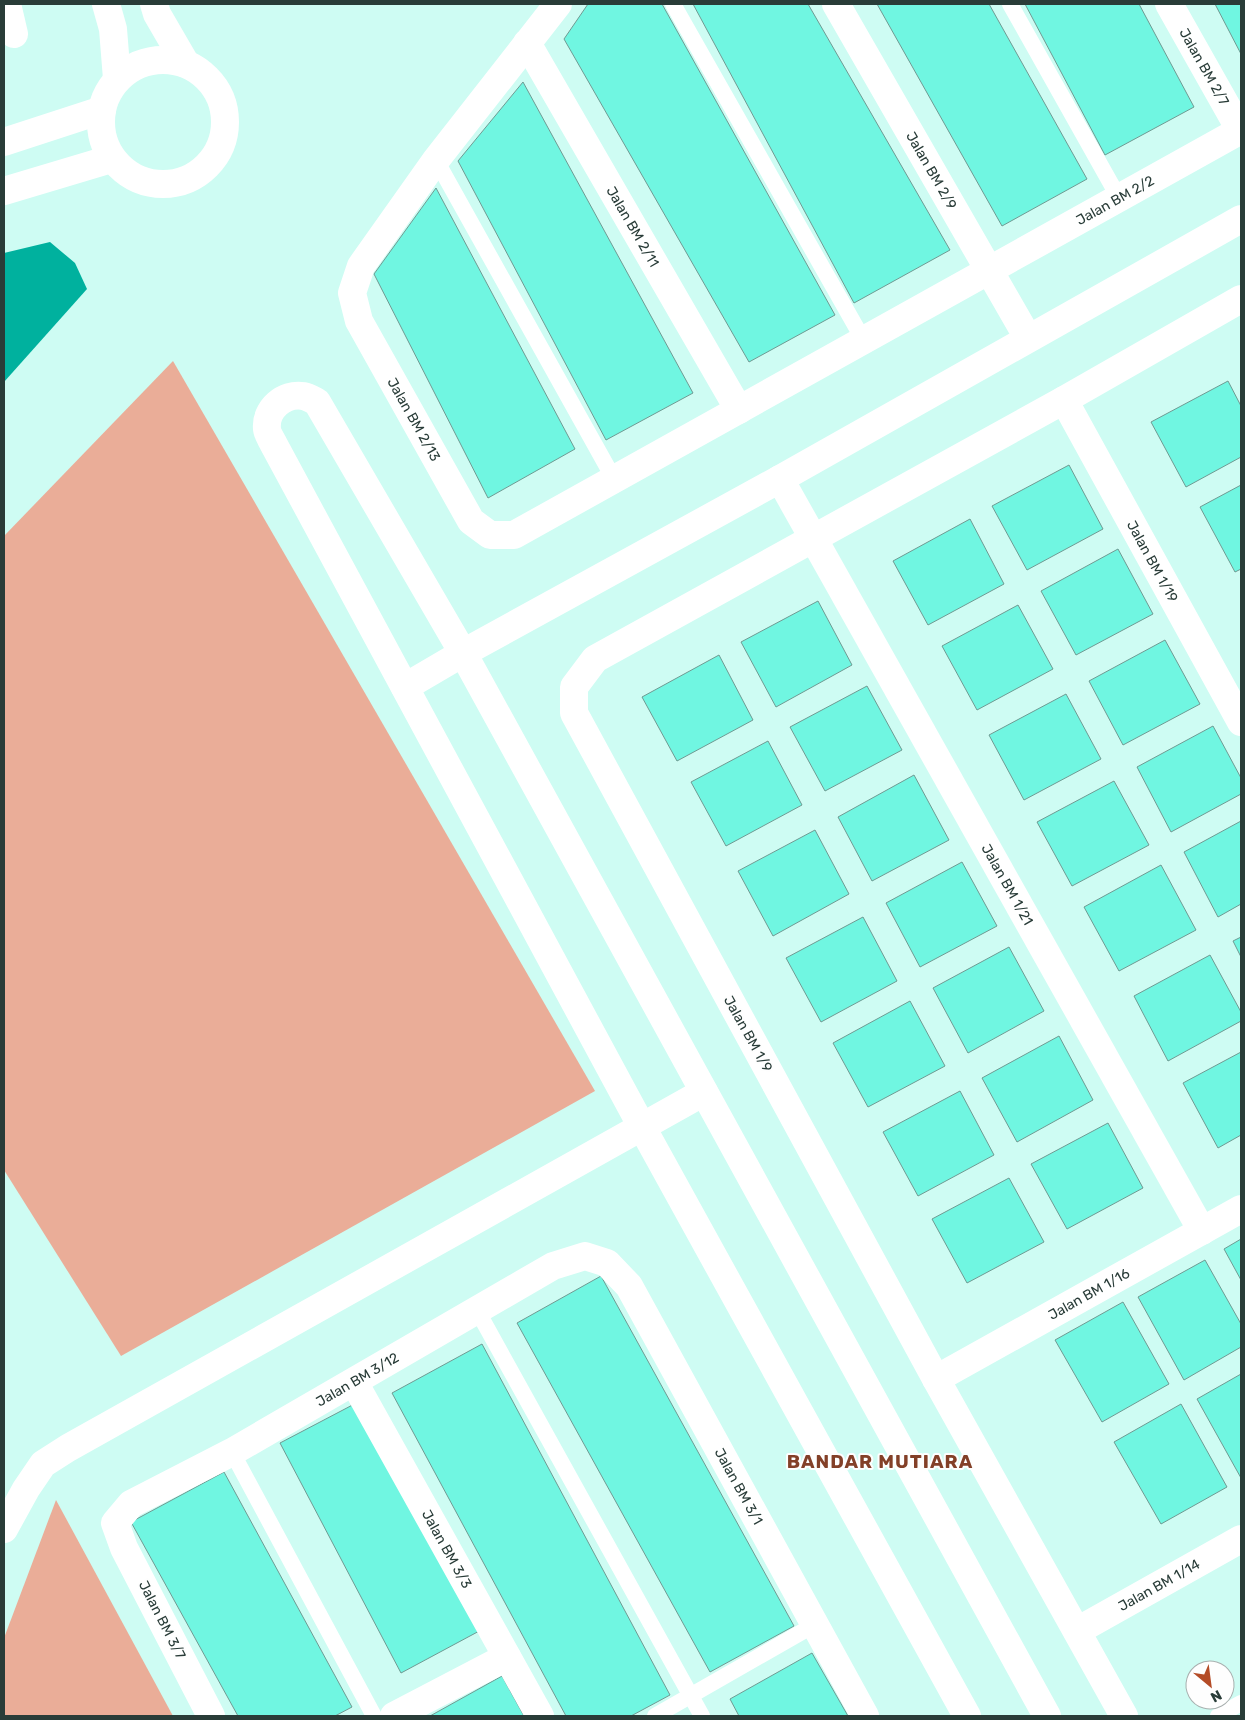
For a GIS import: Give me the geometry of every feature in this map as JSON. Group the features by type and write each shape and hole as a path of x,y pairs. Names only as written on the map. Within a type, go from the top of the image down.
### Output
{"street":[{"path":"7,4 9,36"},
{"path":"106,4 113,29 117,79"},
{"path":"154,4 156,14 186,64"},
{"path":"436,160 558,4"},
{"name":"Jalan BM 2/9","path":"836,4 1028,338"},
{"name":"Jalan BM 2/7","path":"1169,4 1241,130"},
{"name":"Jalan BM 2/11","path":"527,44 739,410"},
{"path":"167,60 186,64 204,74 218,90 225,110 225,132 218,152 205,169 187,181 166,185 145,183 126,174 111,158 102,139 100,118 106,97 117,79 132,68 149,61 167,60"},
{"path":"4,142 102,110"},
{"name":"Jalan BM 2/2","path":"490,535 514,535 1241,130"},
{"path":"4,191 111,158"},
{"name":"Jalan BM 2/13","path":"436,160 361,266 352,293 359,321 471,521 490,535"},
{"path":"405,687 463,653 780,479 1241,219"},
{"path":"814,538 1064,400 1241,299"},
{"path":"967,1716 642,1127 267,430 269,415 277,403 289,396 304,396 317,402 463,653 1047,1716"},
{"name":"Jalan BM 1/19","path":"1064,400 1241,722"},
{"name":"Jalan BM 1/21","path":"780,479 1202,1231"},
{"name":"Jalan BM 1/9","path":"814,538 595,659 574,687 574,713 936,1379 1124,1716"},
{"path":"4,1529 26,1489 43,1464 68,1448 704,1092"},
{"name":"Jalan BM 1/16","path":"936,1379 1241,1209"},
{"name":"Jalan BM 3/12","path":"116,1523 131,1504 232,1452 553,1266 586,1256 607,1263"},
{"name":"Jalan BM 3/1","path":"607,1263 629,1286 865,1716"},
{"name":"Jalan BM 3/3","path":"354,1382 540,1716"},
{"name":"Jalan BM 3/7","path":"116,1523 124,1548 211,1716"},
{"name":"Jalan BM 1/14","path":"1077,1631 1241,1540"},
{"path":"394,1716 507,1657"}],"lane":[{"path":"673,4 864,341"},
{"path":"1010,4 1119,198"},
{"path":"436,160 614,479"},
{"path":"476,1310 702,1716"},
{"path":"232,1452 374,1716"},
{"path":"656,1716 814,1625"},
{"path":"1218,1716 1241,1703"}],"shaded area":[{"path":"50,242 75,263 87,289 4,382 4,253"},
{"path":"173,361 595,1091 121,1356 4,1170 4,536"},
{"path":"56,1500 173,1716 4,1716 4,1638"}],"building":[{"path":"588,4 662,4 835,315 749,362 564,39"},
{"path":"693,4 808,4 950,250 854,303"},
{"path":"877,4 989,4 1087,179 1002,226"},
{"path":"1025,4 1139,4 1194,107 1105,155"},
{"path":"1215,4 1241,4 1241,54"},
{"path":"523,82 693,393 606,440 458,161"},
{"path":"436,188 575,449 488,498 374,274"},
{"path":"1228,381 1241,406 1241,457 1186,487 1151,422"},
{"path":"1069,465 1103,529 1027,570 992,506"},
{"path":"1241,485 1241,569 1235,572 1200,507"},
{"path":"970,519 1004,584 928,625 893,561"},
{"path":"1118,549 1153,614 1076,655 1041,591"},
{"path":"818,601 852,665 776,707 741,642"},
{"path":"1018,605 1053,669 977,710 942,646"},
{"path":"1165,640 1200,704 1123,745 1089,681"},
{"path":"719,655 753,720 677,761 642,697"},
{"path":"867,686 902,750 825,791 790,727"},
{"path":"1066,694 1101,759 1024,800 989,735"},
{"path":"1213,726 1241,778 1241,794 1171,832 1137,767"},
{"path":"768,741 802,805 726,846 691,782"},
{"path":"914,775 949,840 872,881 838,817"},
{"path":"1114,781 1149,845 1072,886 1037,822"},
{"path":"1241,821 1241,904 1218,917 1184,852"},
{"path":"815,830 849,894 773,936 738,871"},
{"path":"962,862 997,926 920,967 886,903"},
{"path":"1161,865 1196,930 1119,971 1084,907"},
{"path":"863,917 897,981 821,1022 786,958"},
{"path":"1241,937 1241,957 1233,941"},
{"path":"1009,947 1044,1011 968,1053 933,988"},
{"path":"1210,955 1241,1012 1241,1021 1168,1061 1134,996"},
{"path":"910,1001 945,1066 868,1107 833,1043"},
{"path":"1059,1036 1093,1100 1017,1142 982,1078"},
{"path":"1241,1052 1241,1135 1218,1148 1183,1083"},
{"path":"960,1091 994,1155 918,1196 883,1132"},
{"path":"1108,1123 1143,1188 1067,1229 1031,1164"},
{"path":"1009,1178 1044,1242 967,1283 932,1219"},
{"path":"1241,1239 1241,1280 1224,1249"},
{"path":"1205,1260 1241,1324 1241,1347 1184,1380 1138,1297"},
{"path":"601,1276 794,1626 710,1672 517,1323"},
{"path":"1123,1302 1169,1384 1102,1422 1055,1340"},
{"path":"482,1344 670,1695 631,1716 566,1716 392,1393"},
{"path":"1241,1374 1241,1478 1197,1399"},
{"path":"362,1400 483,1629 401,1673 280,1443"},
{"path":"1181,1404 1227,1487 1161,1524 1114,1442"},
{"path":"224,1472 352,1707 335,1716 238,1716 131,1522"},
{"path":"812,1653 848,1716 739,1716 730,1699"},
{"path":"502,1676 524,1716 430,1716"}],"district":[{"name":"BANDAR MUTIARA","path":"880,1461"}]}
